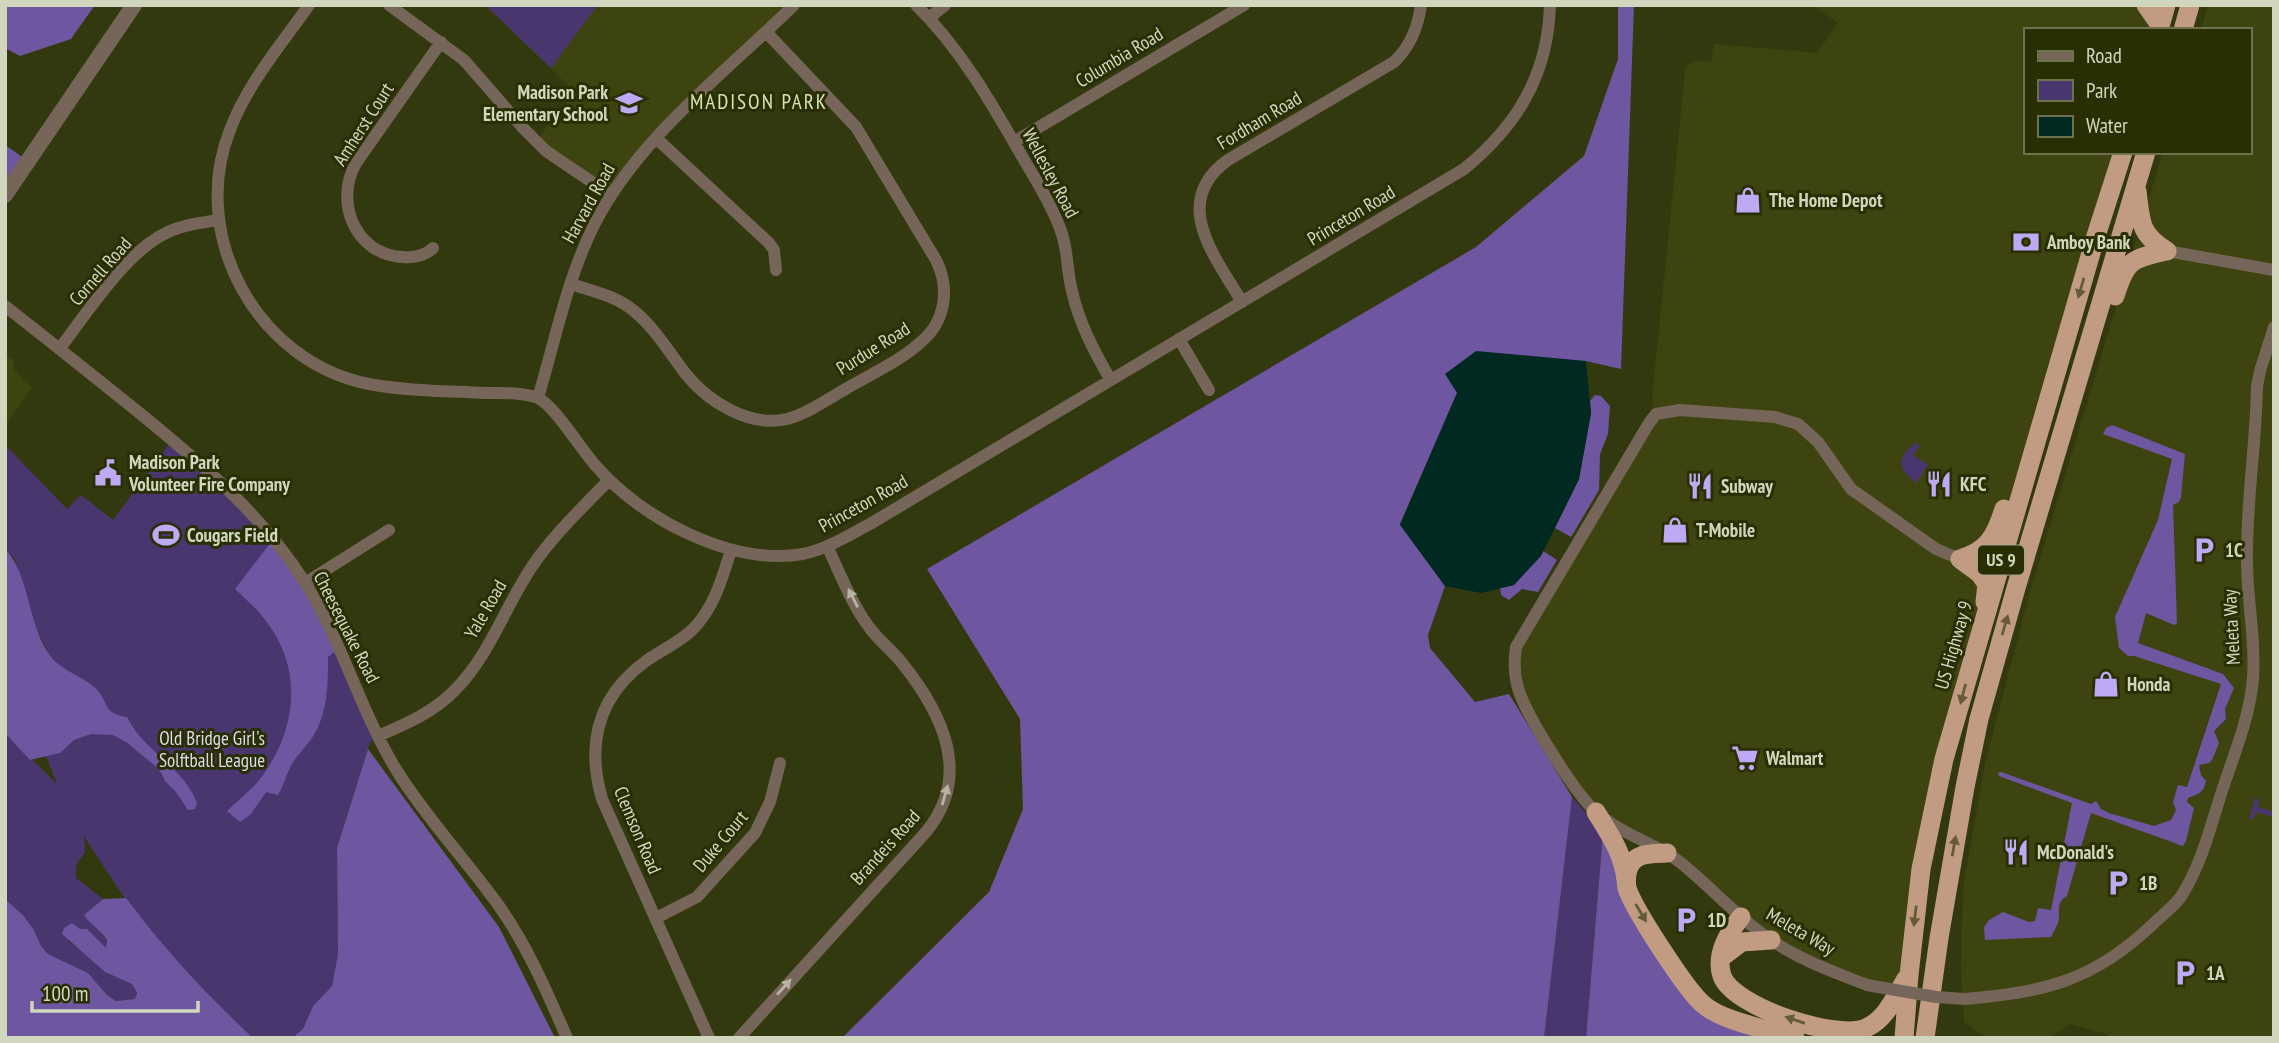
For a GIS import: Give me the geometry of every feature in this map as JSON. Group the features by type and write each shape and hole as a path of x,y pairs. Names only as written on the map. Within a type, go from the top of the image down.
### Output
{"highway":[{"path":"2146,5 2160,27"},
{"path":"2160,27 2166,5"},
{"path":"2184,28 2190,5"},
{"name":"US Highway 9","path":"1904,1038 1923,858 1944,759 2122,154"},
{"name":"US 9","path":"1925,1038 1938,938 1979,719 2145,154"},
{"path":"2136,185 2144,232 2154,243 2167,251"},
{"path":"2077,381 2107,320 2122,273 2134,260 2167,251"},
{"path":"1960,559 1979,553 1997,531 2028,429 2050,396"},
{"path":"1960,559 1979,573 1987,583 1973,657"},
{"path":"1596,812 1617,845 1625,867 1628,890 1687,987 1714,1013 1795,1038"},
{"path":"1626,880 1629,867 1637,857 1667,853"},
{"path":"1741,917 1727,936 1722,957 1726,984 1738,995 1785,1017 1838,1031 1859,1030 1876,1021 1889,1007 1909,975"},
{"path":"1722,957 1742,942 1771,940"}],"street":[{"path":"5,195 134,5"},
{"path":"309,5 248,94 230,130 218,177 218,220 229,263 247,299 281,340 312,362 346,378 393,387 518,394 538,398"},
{"path":"390,5 472,68 540,146 611,195"},
{"name":"Harvard Road","path":"538,398 571,284 590,233 611,195 628,169 656,138 794,5"},
{"name":"Wellesley Road","path":"916,5 968,68 1048,202 1060,229 1077,312 1110,379"},
{"path":"929,18 945,5"},
{"name":"Columbia Road","path":"1014,142 1244,5"},
{"name":"Fordham Road","path":"1242,302 1202,231 1200,201 1209,180 1228,160 1394,62 1412,37 1421,5"},
{"name":"Princeton Road","path":"538,398 556,415 609,480 651,513 732,550 752,555 803,554 827,546 870,524 1451,177 1494,143 1510,125 1532,87 1546,43 1550,5"},
{"name":"Purdue Road","path":"571,284 626,304 643,320 699,388 735,412 763,420 784,420 808,410 915,347 932,331 939,319 944,297 944,282 936,260 856,127 766,32"},
{"name":"Amherst Court","path":"433,248 412,257 387,254 373,248 354,226 347,206 347,191 356,163 441,42"},
{"path":"656,138 769,243 774,250 776,270"},
{"name":"Cornell Road","path":"60,348 144,247 176,229 218,220"},
{"path":"2167,251 2274,270"},
{"name":"Cheesequake Road","path":"5,306 192,457 236,495 274,538 324,615 378,736 398,773 519,936 567,1038"},
{"name":"Meleta Way","path":"1960,559 1936,549 1851,489 1818,442 1798,424 1775,417 1680,410 1656,414 1516,648 1514,664 1517,687 1577,792 1596,812 1680,862 1771,940 1821,968 1867,985 1936,997 1965,999 2018,994 2054,986 2096,969 2132,944 2178,900 2203,851 2247,716 2253,679 2253,652 2246,562 2257,387 2274,327"},
{"path":"1179,339 1209,390"},
{"name":"Yale Road","path":"378,736 424,715 455,690 474,666 537,559 554,537 609,480"},
{"path":"305,583 389,530"},
{"name":"Brandeis Road","path":"739,1038 931,826 948,790 949,753 942,726 904,665 869,627 827,546"},
{"name":"Clemson Road","path":"709,1038 602,799 595,775 598,728 604,708 619,686 644,662 690,632 710,607 732,550"},
{"name":"Duke Court","path":"656,918 697,897 755,832 770,802 780,763"}],"shaded area":[{"path":"5,5 95,5 71,39 20,56 5,48"},
{"name":"Madison Park Elementary School","path":"485,5 794,5 679,115 611,195 535,142 575,92"},
{"path":"1618,5 1634,5 1621,369 1586,361 1457,393 1400,524 1445,586 1428,635 1430,648 1475,702 1509,694 1572,797 1544,1038 842,1038 989,892 1023,809 1020,719 927,569 1476,247 1584,156 1618,59"},
{"path":"1813,5 2166,5 2160,28 2024,28 2024,154 2122,154 1973,657 1909,975 1884,989 1771,940 1680,862 1596,812 1535,723 1514,665 1525,631 1656,414 1652,399 1685,70 1689,64 1697,61 1711,62 1714,44 1817,53 1838,23"},
{"path":"2208,5 2274,5 2274,1038 2109,1038 2106,1034 2070,1024 2049,1038 1986,1038 1964,1022 1961,969 1963,887 1985,764 2029,595 2162,154 2251,154 2251,28 2202,28"},
{"path":"5,145 28,161 5,195"},
{"path":"5,354 13,360 15,371 32,387 5,426"},
{"path":"1595,395 1601,396 1610,406 1608,434 1600,454 1599,490 1571,537 1555,528 1579,479 1591,413 1590,401"},
{"path":"2112,425 2185,454 2181,497 2179,502 2173,505 2177,623 2174,625 2146,613 2138,643 2223,674 2234,688 2225,709 2226,719 2214,731 2219,743 2212,760 2199,765 2201,775 2206,781 2204,788 2188,798 2187,802 2194,808 2183,846 2091,813 2067,896 2060,903 2058,921 2051,937 1985,940 1984,927 1989,920 2003,912 2029,922 2035,921 2038,908 2051,910 2072,803 1999,776 1998,773 2091,804 2096,801 2101,809 2109,813 2154,826 2171,820 2176,810 2173,802 2178,785 2187,787 2221,684 2128,656 2119,648 2115,617 2158,520 2172,459 2103,434 2106,428"},
{"path":"274,538 339,648 328,657 326,699 317,729 296,757 278,795 266,792 251,814 240,822 227,811 265,772 276,753 290,714 291,693 284,653 262,616 235,589"},
{"path":"5,549 19,571 37,629 49,654 59,665 92,686 110,710 127,717 143,740 183,779 197,803 195,809 188,810 159,769 113,735 91,734 74,740 60,753 30,760 5,733"},
{"path":"1543,551 1557,560 1538,592 1522,589 1509,600 1501,595 1500,588 1514,585"},
{"path":"368,749 499,927 555,1038 292,1038 303,1029 313,1006 332,986 338,954 337,848"},
{"path":"1603,833 1693,1008 1781,1038 1586,1038"},
{"path":"126,898 186,971 253,1038 5,1038 5,899 23,915 48,954 88,973 107,995 116,1001 135,999 137,993 132,984 105,972 62,934 64,928 72,923 80,929 87,929 106,948 107,940 84,915 103,899"}],"green space":[{"path":"485,5 596,5 597,6 551,68"},
{"name":"Old Bridge Girl's Solftball League","path":"172,440 285,553 378,736 370,742 337,848 338,954 332,986 313,1006 303,1029 292,1038 253,1038 216,1003 158,942 84,836 85,852 76,865 76,878 103,899 84,915 108,944 106,948 99,943 68,941 105,972 132,984 137,994 135,999 116,1001 107,995 88,973 48,954 23,915 5,899 5,733 57,784 47,758 40,754 50,656 36,629 15,559 5,549 5,448 67,509 81,495 113,520"},
{"path":"1915,443 1920,445 1913,455 1928,465 1916,483 1905,473 1901,464 1904,454"},
{"path":"1572,797 1603,833 1586,1038 1544,1038"},
{"path":"2255,798 2259,800 2258,807 2274,812 2274,817 2256,812 2254,819 2249,819"}],"water":[{"path":"1476,351 1586,361 1591,413 1579,479 1541,556 1514,585 1481,593 1445,586 1400,525 1457,393 1445,374"}],"place":[{"name":"Madison Park Elementary School","path":"629,103"},
{"name":"The Home Depot","path":"1748,200"},
{"name":"Amboy Bank","path":"2026,242"},
{"name":"Madison Park Volunteer Fire Company","path":"108,473"},
{"name":"KFC","path":"1939,484"},
{"name":"Subway","path":"1700,486"},
{"name":"T-Mobile","path":"1675,530"},
{"name":"Cougars Field","path":"166,535"},
{"name":"1C","path":"2204,550"},
{"name":"Honda","path":"2106,684"},
{"name":"Walmart","path":"1745,758"},
{"name":"McDonald's","path":"2016,852"},
{"name":"1B","path":"2118,883"},
{"name":"1D","path":"1686,920"},
{"name":"1A","path":"2185,973"}],"district":[{"name":"MADISON PARK","path":"759,102"}]}
